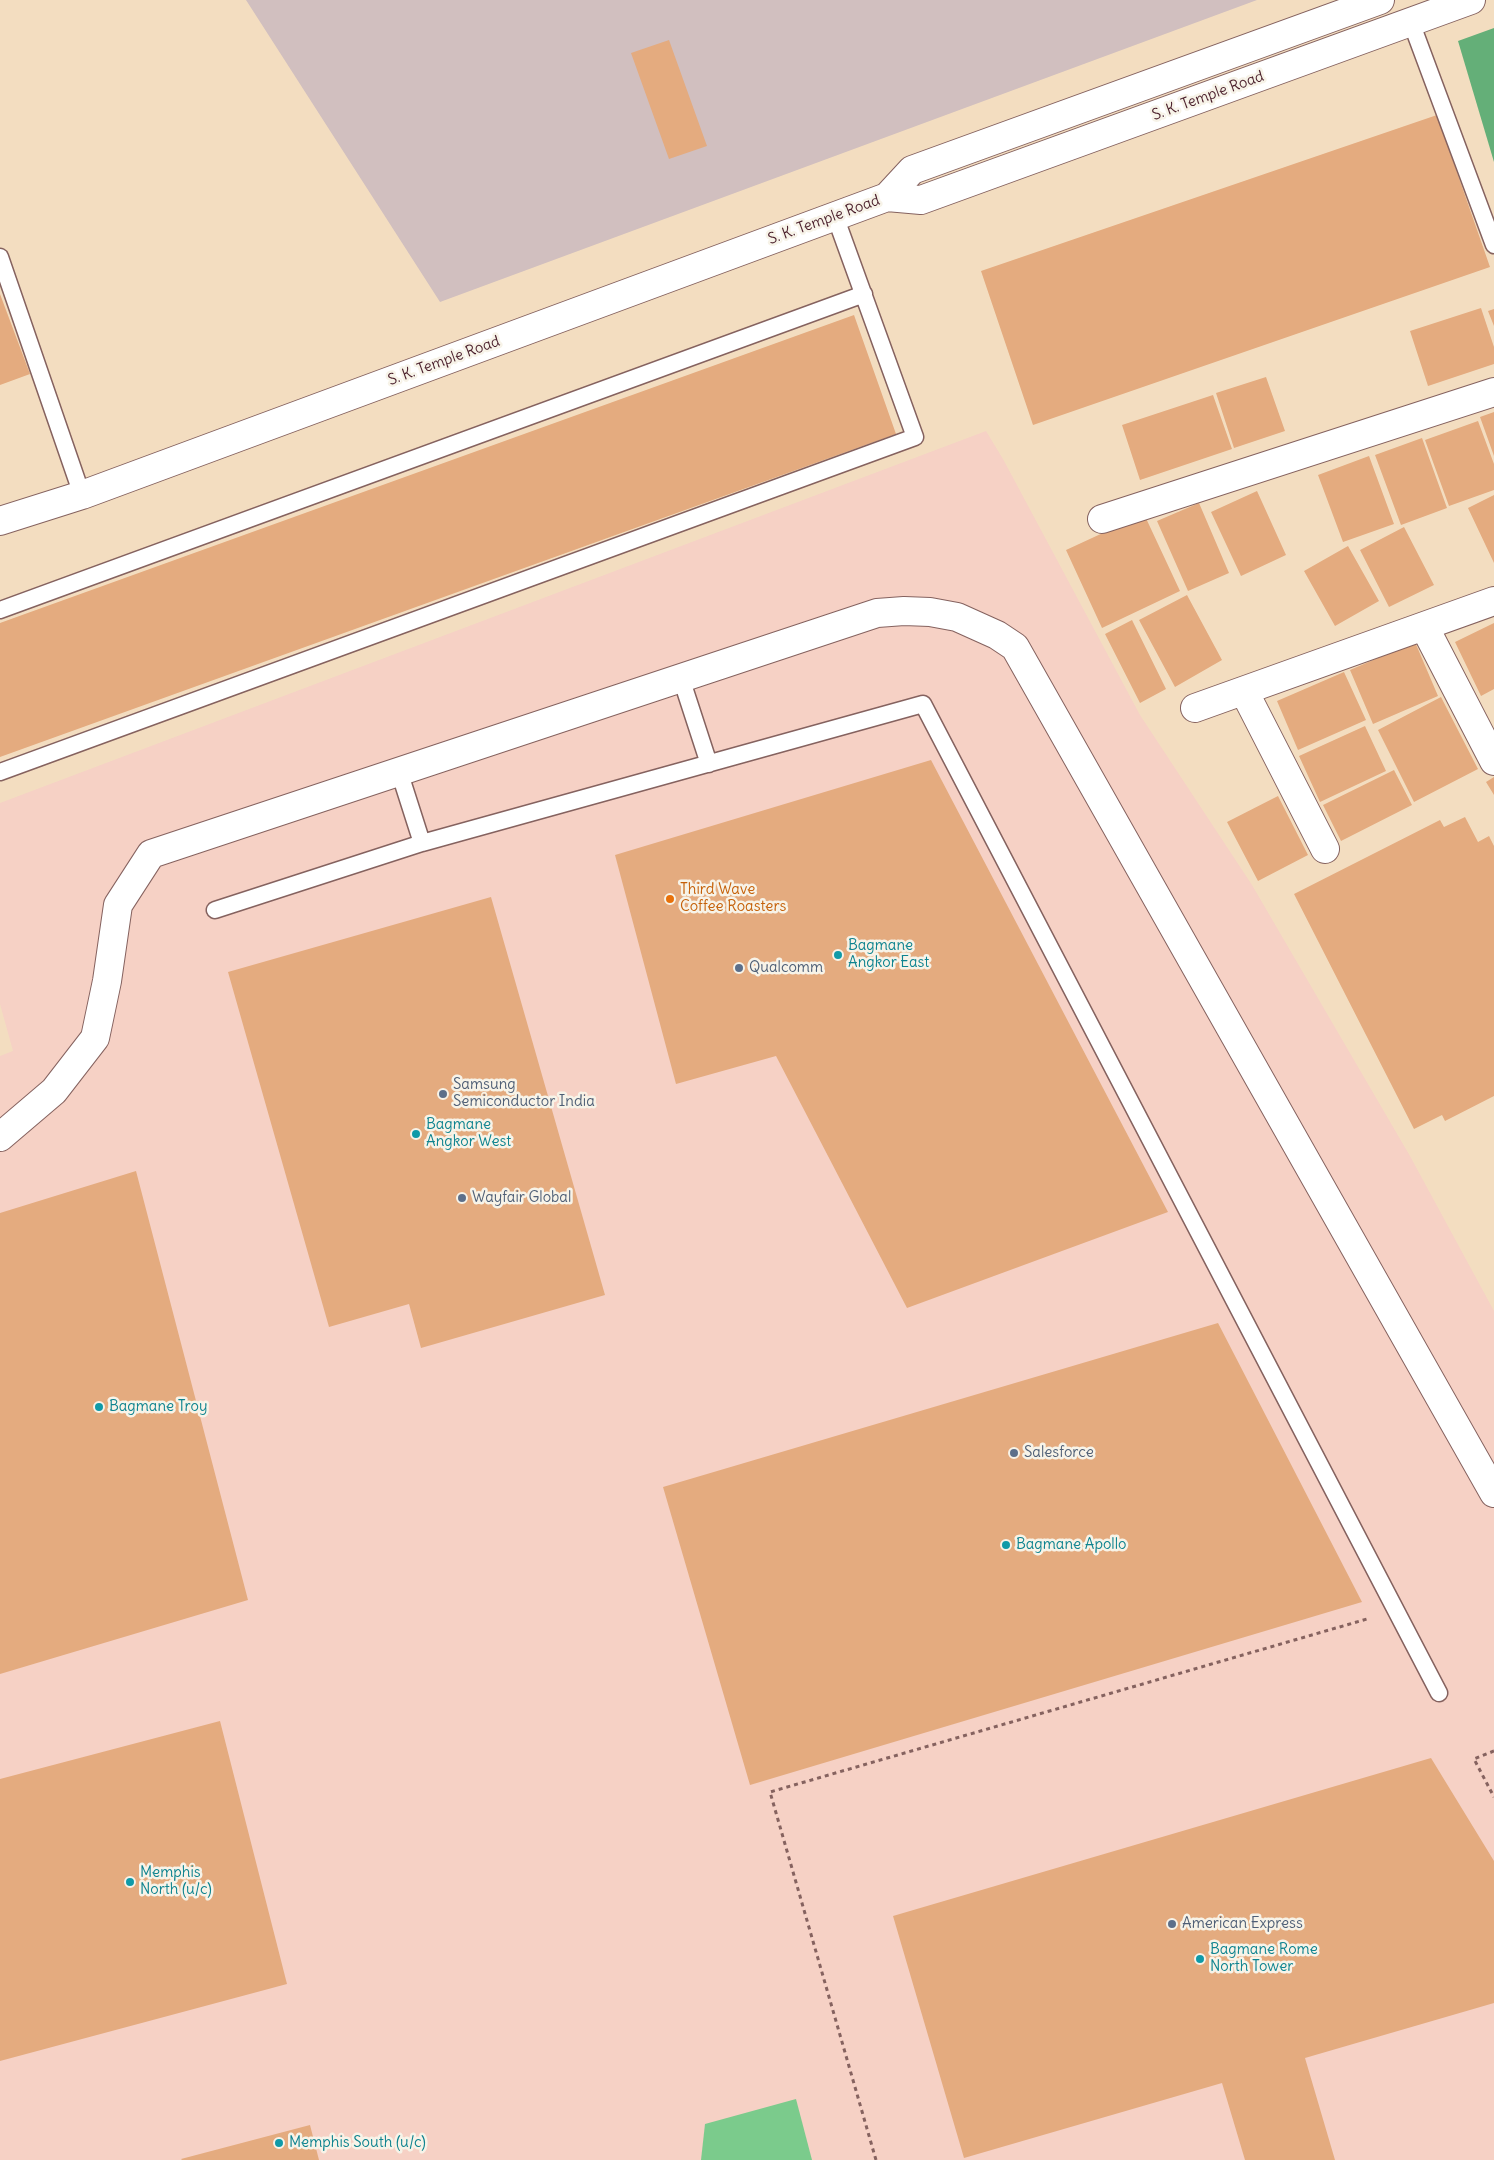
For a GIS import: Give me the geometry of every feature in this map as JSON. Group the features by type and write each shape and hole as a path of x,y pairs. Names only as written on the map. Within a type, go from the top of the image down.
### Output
{"street":[{"name":"S. K. Temple Road","path":"887,197 912,170 1380,0"},
{"name":"S. K. Temple Road","path":"0,521 82,495 887,197 922,200 1472,0"},
{"path":"1102,519 1494,392"},
{"path":"1195,708 1494,601"},
{"path":"0,1137 54,1091 95,1038 107,981 118,906 151,854 877,613 930,612 956,618 997,635 1015,647 1494,1493"},
{"path":"1424,626 1494,761"},
{"path":"1244,691 1325,849"}],"lane":[{"path":"1412,22 1494,245"},
{"path":"0,772 915,437 835,216"},
{"path":"0,257 82,495"},
{"path":"0,610 864,294"},
{"path":"681,678 709,764"},
{"path":"215,910 422,843 923,704 1439,1693"},
{"path":"399,772 422,843"}],"path":[{"path":"876,2160 770,1792 1396,1611"},
{"path":"1494,1751 1474,1759 1494,1797"}],"shaded area":[{"path":"246,0 1257,0 440,302"},
{"path":"986,431 1003,459 1140,715 1252,885 1410,1156 1494,1311 1494,2160 0,2160 0,1056 13,1051 0,1004 0,803"}],"green space":[{"path":"1494,28 1494,162 1458,41"},
{"path":"796,2099 812,2160 701,2160 705,2124"}],"building":[{"path":"669,40 707,146 669,159 631,53"},
{"path":"1437,115 1490,267 1033,425 981,271"},
{"path":"0,294 30,374 0,385"},
{"path":"1481,308 1494,347 1494,364 1428,386 1410,331"},
{"path":"1494,309 1494,326 1488,311"},
{"path":"854,315 896,434 0,757 0,623"},
{"path":"1266,377 1285,431 1234,448 1216,393"},
{"path":"1213,395 1232,449 1140,480 1122,425"},
{"path":"1494,412 1494,456 1480,417"},
{"path":"1478,421 1494,464 1494,490 1449,506 1425,440"},
{"path":"1422,438 1447,508 1401,525 1375,455"},
{"path":"1369,456 1394,524 1343,542 1318,475"},
{"path":"1257,491 1286,555 1241,576 1211,512"},
{"path":"1494,495 1494,563 1468,508"},
{"path":"1199,503 1229,573 1188,591 1157,521"},
{"path":"1144,514 1180,591 1102,628 1066,550"},
{"path":"1404,527 1434,585 1389,607 1360,550"},
{"path":"1348,546 1379,601 1335,626 1304,571"},
{"path":"1187,595 1222,660 1175,687 1139,620"},
{"path":"1132,620 1166,689 1140,703 1105,634"},
{"path":"1494,623 1494,689 1481,696 1455,642"},
{"path":"1415,642 1438,696 1373,724 1350,670"},
{"path":"1344,672 1366,720 1298,750 1277,701"},
{"path":"1441,697 1478,769 1414,802 1378,730"},
{"path":"1365,726 1386,771 1320,802 1299,756"},
{"name":"Bagmane Angkor East","path":"931,760 1168,1212 907,1308 776,1056 676,1084 615,855"},
{"path":"1394,770 1412,805 1341,841 1323,805"},
{"path":"1494,777 1494,795 1486,782"},
{"path":"1278,796 1308,855 1258,881 1227,822"},
{"path":"1465,817 1478,842 1489,836 1494,846 1494,1096 1445,1121 1442,1115 1414,1129 1294,894 1440,820 1444,827"},
{"name":"Bagmane Angkor West","path":"491,897 605,1295 421,1348 409,1304 329,1327 228,972"},
{"name":"Bagmane Troy","path":"136,1171 248,1600 0,1674 0,1213"},
{"name":"Bagmane Apollo","path":"1218,1323 1362,1602 750,1785 663,1487"},
{"name":"Memphis North (u/c)","path":"220,1721 287,1984 0,2061 0,1779"},
{"name":"Bagmane Rome North Tower","path":"1431,1758 1494,1861 1494,2003 1305,2058 1335,2160 1245,2160 1222,2083 964,2158 893,1916"},
{"name":"Memphis South (u/c)","path":"310,2125 319,2160 181,2159"}],"place":[{"name":"Third Wave Coffee Roasters","path":"670,899"},
{"name":"Bagmane Angkor East","path":"838,955"},
{"name":"Qualcomm","path":"739,968"},
{"name":"Samsung Semiconductor India","path":"443,1094"},
{"name":"Bagmane Angkor West","path":"416,1134"},
{"name":"Wayfair Global","path":"462,1198"},
{"name":"Bagmane Troy","path":"99,1407"},
{"name":"Salesforce","path":"1014,1453"},
{"name":"Bagmane Apollo","path":"1006,1545"},
{"name":"Memphis North (u/c)","path":"130,1882"},
{"name":"American Express","path":"1172,1924"},
{"name":"Bagmane Rome North Tower","path":"1200,1959"},
{"name":"Memphis South (u/c)","path":"279,2143"}]}
